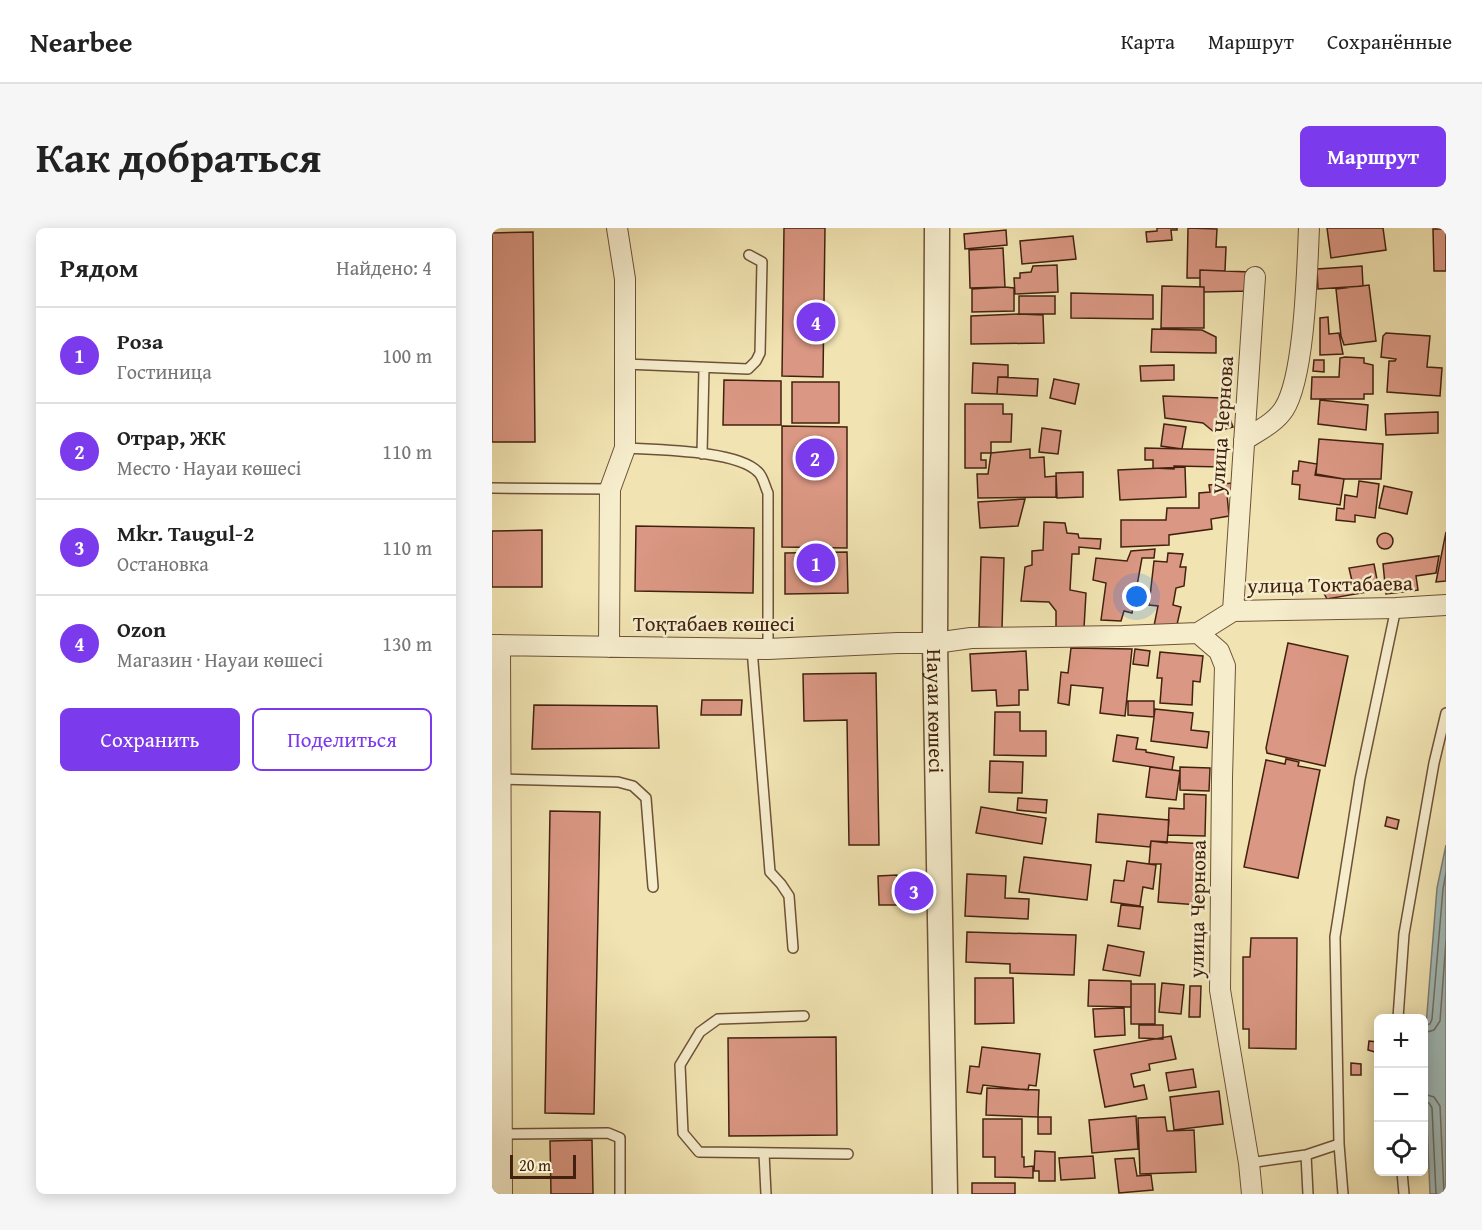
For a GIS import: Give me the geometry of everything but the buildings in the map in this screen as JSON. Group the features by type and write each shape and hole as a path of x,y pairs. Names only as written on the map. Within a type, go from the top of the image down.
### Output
{"street":[{"path":"609,647 610,489 625,448 625,279 617,228"},
{"name":"Науаи көшесі","path":"937,228 935,643 945,1194"},
{"path":"1244,440 1277,417 1292,392 1301,345 1309,228"},
{"name":"улица Чернова","path":"1233,611 1255,277"},
{"name":"улица Токтабаева","path":"935,643 971,638 1198,633 1233,611 1446,605"},
{"name":"улица Чернова","path":"1198,633 1219,651 1225,666 1220,990 1249,1163 1252,1194"},
{"name":"Тоқтабаев көшесі","path":"496,645 760,649 935,643"},
{"path":"496,645 497,1099 502,1134 502,1194"}],"lane":[{"path":"625,364 748,369 756,362 760,353 762,262 748,255"},
{"path":"702,454 704,368"},
{"path":"625,448 702,454 739,460 759,472 768,493 760,649 770,872 789,896 793,948"},
{"path":"492,488 610,489"},
{"path":"1343,1194 1339,1144 1335,937 1360,779 1396,608"},
{"path":"1398,1014 1404,934 1434,763 1446,713"},
{"path":"498,768 618,782 633,786 646,798 652,887"},
{"path":"804,1016 718,1019 700,1032 680,1065 683,1133 699,1152 848,1155"},
{"path":"502,1134 608,1133 620,1138 620,1194"},
{"path":"1249,1163 1306,1155 1339,1144"},
{"path":"764,1153 765,1194"},
{"path":"1306,1155 1308,1194"},
{"path":"1402,1176 1404,1194"}],"water":[{"path":"1446,845 1446,1194 1430,1194 1428,1146 1427,1014 1437,888"}],"place":[{"name":"Ozon","path":"816,322"},
{"name":"Отрар, ЖК","path":"815,458"},
{"name":"Роза","path":"816,563"},
{"name":"Mkr. Taugul-2","path":"914,891"}]}
